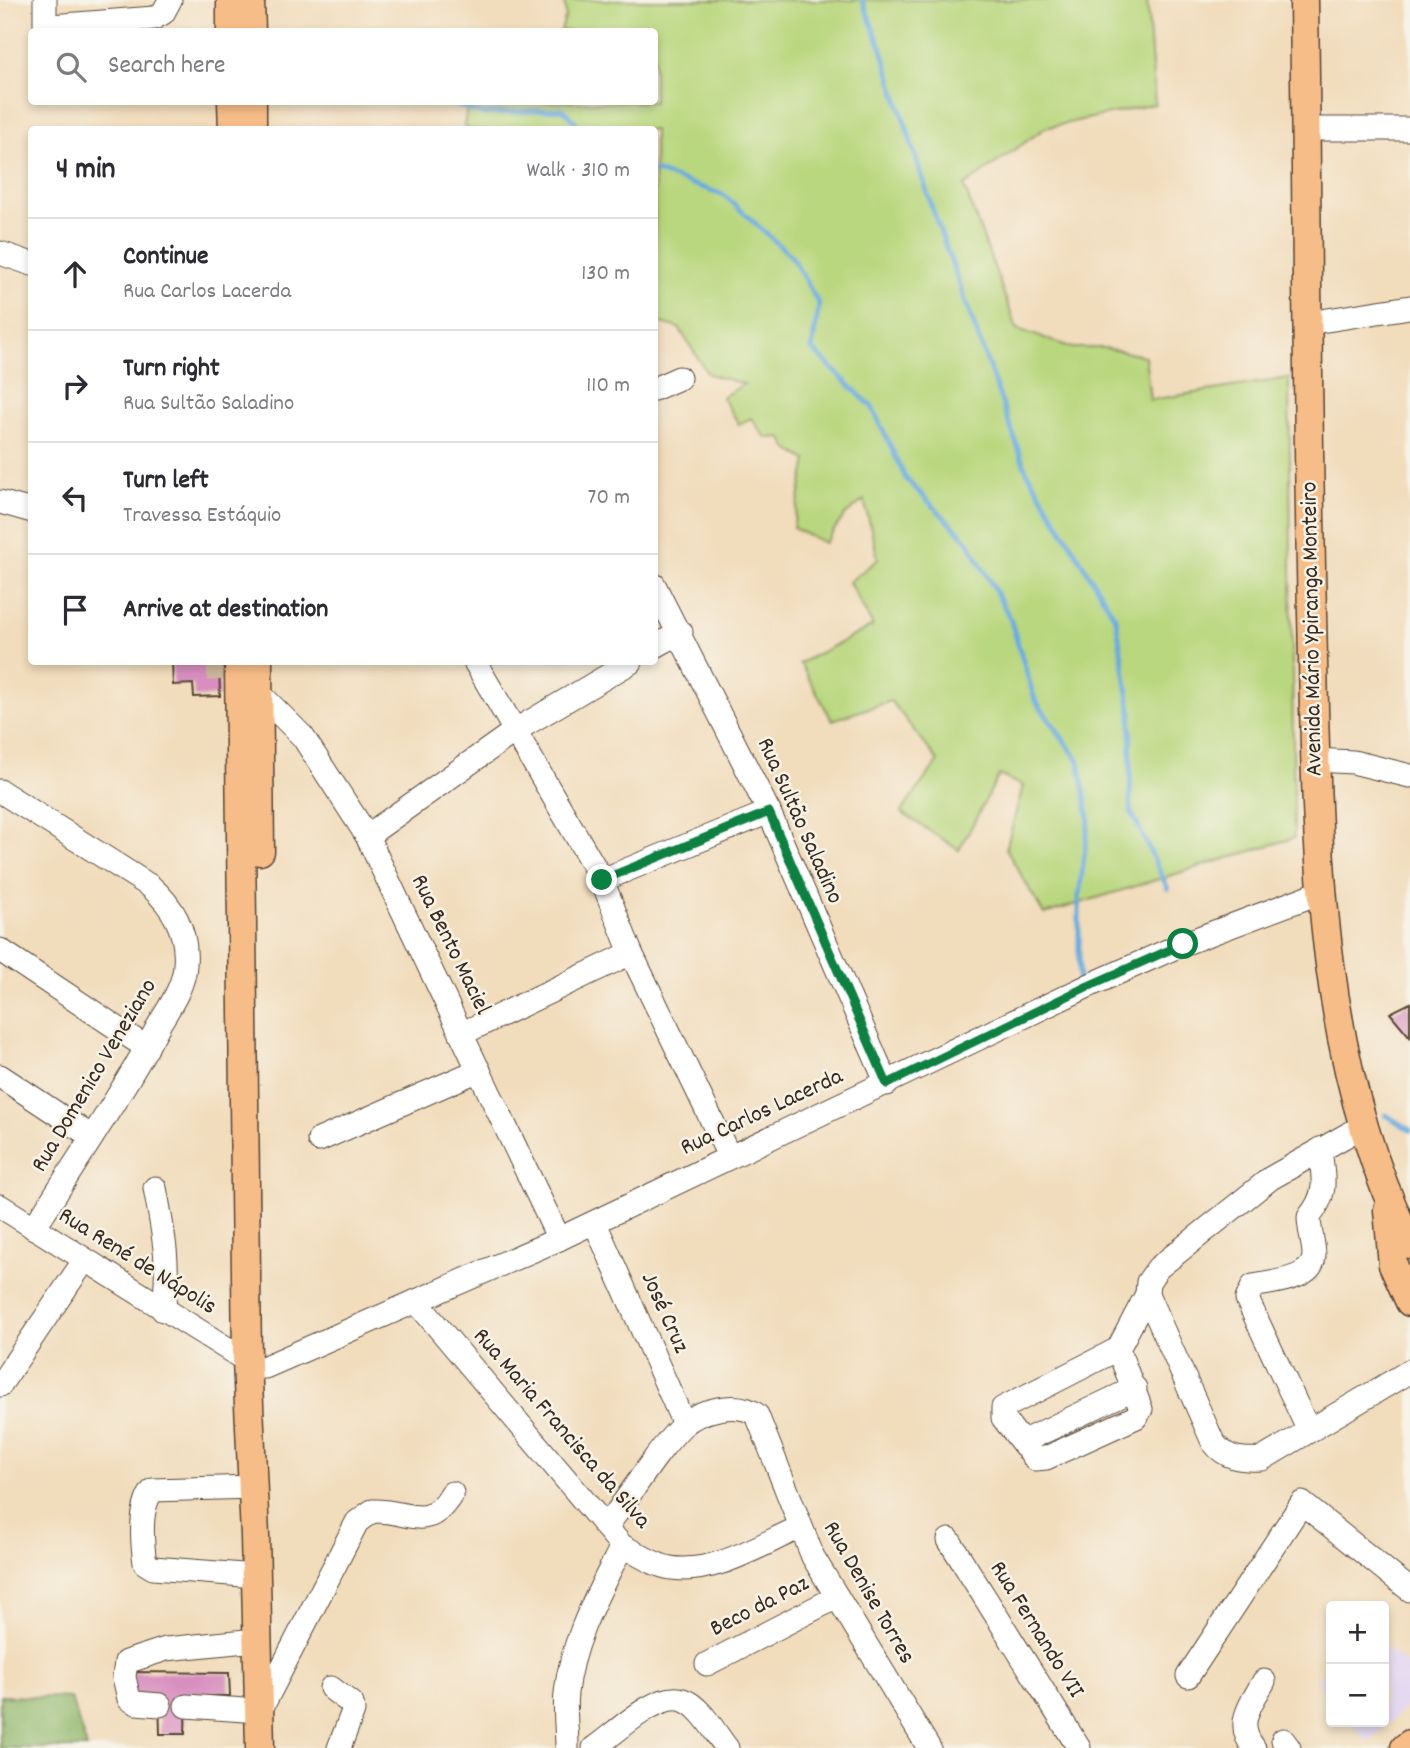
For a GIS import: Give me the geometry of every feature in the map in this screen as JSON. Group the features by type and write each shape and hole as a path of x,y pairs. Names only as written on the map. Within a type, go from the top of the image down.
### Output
{"main road":[{"path":"230,0 231,28"},
{"path":"250,0 251,28"},
{"name":"Avenida Mário Ypiranga Monteiro","path":"1304,0 1315,760 1321,892 1329,966 1348,1070 1363,1126 1403,1213 1410,1245"},
{"path":"232,105 233,126"},
{"path":"252,105 252,126"},
{"path":"249,672 256,1364 255,1536"},
{"path":"1403,1213 1389,1247 1410,1302"},
{"path":"256,1364 253,1487 260,1748"},
{"path":"1405,1748 1410,1744"}],"street":[{"path":"45,0 45,23 51,26 154,18 163,13 170,0"},
{"path":"1306,129 1410,129"},
{"path":"0,253 28,263"},
{"path":"1308,323 1410,307"},
{"path":"658,387 679,379"},
{"path":"0,502 28,510"},
{"name":"Rua Sultão Saladino","path":"658,592 681,632 769,812 887,1084"},
{"path":"658,645 681,632"},
{"path":"477,665 602,880 631,953 729,1156"},
{"path":"367,836 516,730 626,665"},
{"name":"Rua Bento Maciel","path":"249,672 303,737 367,836 559,1239"},
{"path":"1315,760 1353,762 1410,776"},
{"name":"Rua Domenico Veneziano","path":"0,791 150,886 168,901 179,922 185,945 185,968 179,989 147,1048 34,1228"},
{"path":"602,880 769,812"},
{"name":"Rua Carlos Lacerda","path":"256,1364 416,1301 559,1239 1112,976 1183,944 1321,892"},
{"path":"0,950 147,1048"},
{"path":"463,1033 631,953"},
{"path":"319,1140 479,1070"},
{"path":"0,1076 92,1137"},
{"path":"1118,1349 1135,1388 1022,1442 1003,1418 1003,1408 1118,1349 1147,1294 1148,1282 1158,1268 1271,1178 1363,1126"},
{"path":"1309,1431 1247,1299 1253,1286 1301,1275 1310,1269 1314,1259 1309,1216 1321,1202 1324,1191 1320,1149"},
{"path":"155,1188 168,1255 168,1282 163,1310"},
{"name":"Rua René de Nápolis","path":"0,1206 163,1310 256,1364"},
{"name":"José Cruz","path":"595,1223 684,1424"},
{"path":"0,1385 84,1261"},
{"path":"1147,1294 1213,1442 1221,1452 1240,1460 1262,1459 1410,1371"},
{"name":"Rua Maria Francisca da Silva","path":"416,1301 622,1546 669,1568 692,1570 715,1564 799,1528"},
{"name":"Rua Denise Torres","path":"684,1424 729,1405 747,1407 757,1415 799,1528 837,1597 929,1748"},
{"path":"606,1527 684,1424"},
{"path":"253,1487 153,1490 146,1499 142,1544 145,1563 153,1568 256,1576"},
{"path":"186,1706 260,1712 357,1522 372,1511 429,1517 444,1507 452,1493"},
{"path":"1188,1676 1302,1503 1410,1590"},
{"name":"Rua Fernando VII","path":"948,1541 1079,1748"},
{"path":"567,1748 566,1693 577,1650 589,1612 622,1546"},
{"name":"Beco da Paz","path":"706,1664 837,1597"},
{"path":"160,1705 136,1703 129,1699 124,1677 126,1662 166,1649 256,1640"},
{"path":"1254,1748 1244,1733 1243,1723 1265,1681"},
{"path":"331,1688 352,1704 353,1711 339,1748"},
{"path":"594,1748 651,1706 668,1698 684,1700 694,1708 727,1748"}],"shaded area":[{"path":"1389,1650 1410,1667 1410,1703 1389,1723"},
{"path":"1326,1670 1326,1694 1316,1682"},
{"path":"1354,1727 1385,1727 1368,1743"}],"green space":[{"path":"564,0 1147,0 1155,104 1045,128 964,186 1017,329 1073,348 1105,348 1145,356 1150,400 1289,378 1294,838 1044,914 1006,849 1023,786 999,775 959,850 901,812 938,761 891,701 832,720 800,663 873,626 849,582 878,559 864,500 844,516 825,543 793,528 807,460 788,449 781,437 766,438 751,418 739,424 722,397 744,384 708,374 679,328 658,322 658,126 464,126 468,105 658,105 658,28 562,28 566,15"},
{"path":"0,1696 71,1698 87,1748 0,1748"}],"building":[{"path":"172,665 219,665 220,696 194,697 193,684 173,685"},
{"path":"1410,1003 1410,1037 1390,1013"},
{"path":"132,1672 229,1673 230,1696 186,1696 185,1734 160,1734 159,1696 134,1696"}],"waterway":[{"path":"862,0 882,50 932,208 1026,470 1116,619 1131,712 1130,809 1168,889"},
{"path":"455,105 483,114 563,109 579,126"},
{"path":"658,172 724,195 791,256 819,304 812,349 872,407 906,479 968,541 1010,618 1035,700 1079,761 1089,819 1079,896 1079,982"},
{"path":"1386,1115 1410,1130"}],"tunnel":[{"path":"218,665 219,680"}],"route":[{"path":"602,880 769,812 887,1084 1088,986 1183,944"}]}
